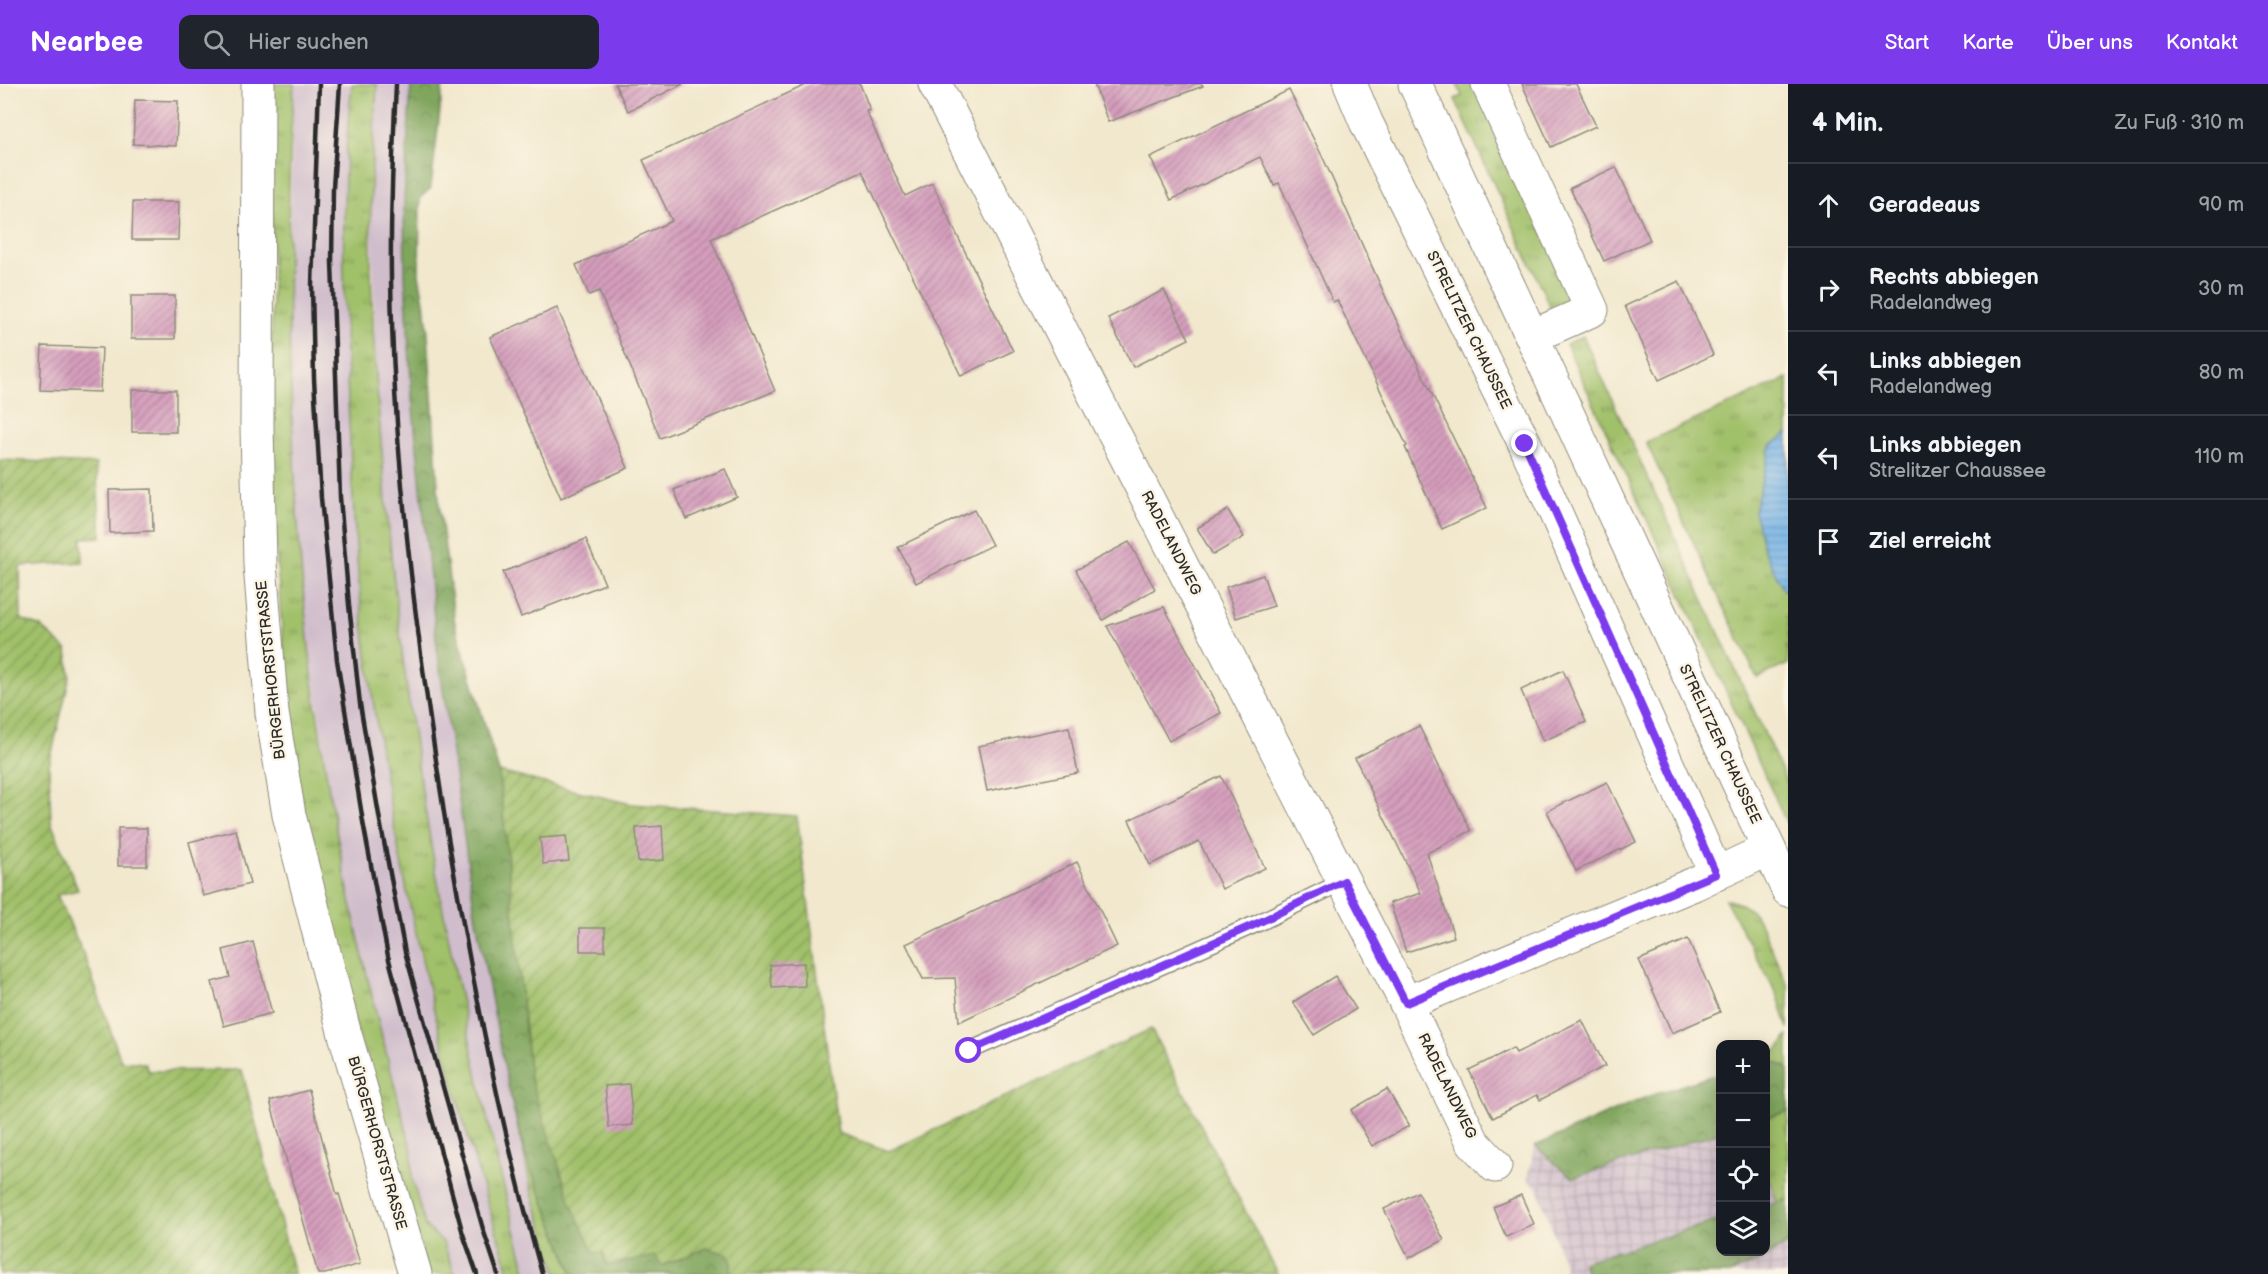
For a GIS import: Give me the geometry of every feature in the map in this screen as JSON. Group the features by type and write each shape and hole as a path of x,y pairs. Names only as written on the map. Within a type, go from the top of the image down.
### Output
{"street":[{"name":"BÜRGERHORSTSTRASSE","path":"258,84 256,426 260,564 272,713 289,815 344,1031 415,1274"},
{"name":"RADELANDWEG","path":"935,84 1344,881 1473,1142 1495,1166"},
{"name":"STRELITZER CHAUSSEE","path":"1350,84 1366,122 1525,444 1728,869"},
{"name":"STRELITZER CHAUSSEE","path":"1415,84 1788,890"},
{"path":"1488,84 1592,310 1533,336"},
{"path":"1406,1003 1728,869 1769,849"}],"lane":[{"path":"969,1051 1258,923 1344,881"}],"shaded area":[{"path":"294,84 352,84 343,198 343,288 352,499 361,605 394,823 419,953 448,1065 510,1274 455,1274 443,1242 425,1226 412,1178 412,1151 363,961 334,823 304,607 295,497 288,287"},
{"path":"377,84 411,84 404,201 405,277 412,398 437,648 476,920 508,1085 532,1192 557,1274 527,1274 505,1199 478,1087 425,816 402,656 389,542 377,400 371,199"},
{"path":"1788,1111 1788,1274 1567,1274 1538,1188 1528,1179 1535,1146 1573,1178 1716,1133 1716,1256 1770,1256 1770,1117"}],"green space":[{"path":"272,84 294,84 288,250 294,466 301,569 318,722 343,865 380,1029 412,1151 412,1178 425,1226 443,1242 455,1274 428,1274 356,1027 302,814 288,713 277,563 272,426"},
{"path":"352,84 377,84 371,185 374,338 389,537 411,718 440,897 460,996 496,1155 527,1274 510,1274 460,1110 418,944 400,860 372,690 356,554 345,320 344,202"},
{"path":"411,84 443,84 431,188 420,198 419,274 427,319 439,502 455,624 499,772 530,1078 607,1265 655,1256 662,1266 706,1248 728,1254 732,1263 730,1274 573,1274 527,1160 508,1085 476,920 437,648 412,398 405,277 404,201"},
{"path":"1457,84 1476,84 1578,309 1556,320 1455,99 1462,96"},
{"path":"1583,336 1788,785 1788,826 1566,344"},
{"path":"1788,378 1788,433 1771,446 1784,590 1788,590 1788,664 1757,678 1646,442"},
{"path":"0,460 96,464 101,537 82,538 83,562 20,566 21,619 41,627 67,650 70,676 49,765 51,822 78,890 57,895 86,960 121,1061 145,1063 148,1071 242,1070 294,1274 0,1274"},
{"path":"499,772 631,804 797,816 838,1133 889,1151 1151,1029 1278,1274 730,1274 732,1263 728,1254 706,1248 662,1266 655,1256 607,1265 603,1252 594,1253 572,1206 530,1078"},
{"path":"1725,899 1741,904 1754,913 1761,925 1788,986 1788,1029 1778,996"},
{"path":"1788,1035 1788,1069 1770,1060 1770,1055 1781,1047"},
{"path":"1770,1060 1788,1069 1788,1111 1770,1117"},
{"path":"1716,1074 1716,1133 1573,1178 1535,1146 1646,1097"},
{"path":"508,1085 527,1160 573,1274 557,1274 532,1192"},
{"path":"1788,1111 1788,1199 1777,1203 1770,1180 1770,1117"},
{"path":"1788,1199 1788,1243 1770,1255 1770,1205"},
{"path":"1716,1221 1716,1256 1768,1256 1729,1274 1586,1274 1582,1262"}],"water":[{"path":"1788,433 1788,590 1784,590 1765,553 1754,511 1771,446"}],"building":[{"path":"615,84 683,84 628,111"},
{"path":"808,84 860,84 870,110 866,111 905,196 932,183 1013,351 961,376 862,171 711,239 775,391 660,438 599,291 589,295 576,265 672,221 643,160"},
{"path":"1094,84 1202,84 1203,86 1108,122"},
{"path":"1522,84 1576,84 1596,126 1551,147"},
{"path":"1289,90 1487,508 1442,529 1405,447 1407,446 1337,300 1333,302 1279,183 1274,185 1260,157 1171,200 1150,157"},
{"path":"135,100 178,101 176,146 133,144"},
{"path":"1616,167 1650,240 1604,261 1570,188"},
{"path":"133,202 179,202 178,240 132,240"},
{"path":"1679,281 1713,355 1659,380 1625,306"},
{"path":"1164,290 1189,339 1133,367 1108,318"},
{"path":"131,296 175,296 175,339 131,339"},
{"path":"557,308 628,468 561,498 490,337"},
{"path":"42,346 102,348 100,392 40,390"},
{"path":"132,390 176,390 176,432 132,432"},
{"path":"725,469 737,497 686,519 674,490"},
{"path":"152,489 153,531 110,533 109,490"},
{"path":"974,510 992,545 916,583 898,547"},
{"path":"1228,510 1244,537 1213,555 1197,528"},
{"path":"586,539 605,584 521,617 503,572"},
{"path":"1129,542 1155,589 1103,620 1076,570"},
{"path":"1263,575 1274,606 1236,618 1226,587"},
{"path":"1164,607 1221,713 1169,741 1107,626"},
{"path":"1563,670 1586,722 1543,741 1521,690"},
{"path":"1419,726 1471,831 1427,853 1454,937 1406,952 1390,903 1421,893 1355,758"},
{"path":"1069,727 1078,773 987,791 978,746"},
{"path":"1221,776 1265,868 1222,889 1199,841 1150,865 1129,820"},
{"path":"1607,782 1636,842 1576,871 1547,811"},
{"path":"662,826 664,860 638,862 636,828"},
{"path":"118,828 147,828 147,866 118,866"},
{"path":"236,830 250,884 203,896 189,842"},
{"path":"566,836 569,861 543,864 540,838"},
{"path":"1077,862 1117,946 959,1022 955,978 923,979 906,944"},
{"path":"580,928 605,928 605,951 580,951"},
{"path":"1688,939 1720,1012 1672,1033 1639,960"},
{"path":"253,942 272,1013 224,1026 212,982 230,977 223,950"},
{"path":"804,963 805,986 772,988 770,965"},
{"path":"1335,976 1356,1009 1314,1035 1293,1002"},
{"path":"1582,1020 1605,1066 1540,1100 1537,1095 1493,1118 1469,1070 1513,1048 1516,1053"},
{"path":"629,1084 633,1125 609,1127 605,1086"},
{"path":"1387,1089 1409,1126 1372,1146 1351,1110"},
{"path":"309,1090 337,1195 339,1194 360,1264 325,1274 318,1274 270,1101"},
{"path":"1418,1192 1444,1240 1409,1258 1384,1209"},
{"path":"1521,1195 1534,1224 1506,1237 1493,1207"}],"railway":[{"path":"319,84 312,285 314,379 321,498 337,660 363,822 388,956 463,1234 477,1274"},
{"path":"340,84 333,188 332,262 340,497 360,704 405,952 483,1229 498,1274"},
{"path":"396,84 391,229 393,345 396,413 416,617 445,819 465,934 499,1105 542,1274"}],"route":[{"path":"969,1051 1258,923 1344,881 1406,1003 1716,874 1525,444"}]}
